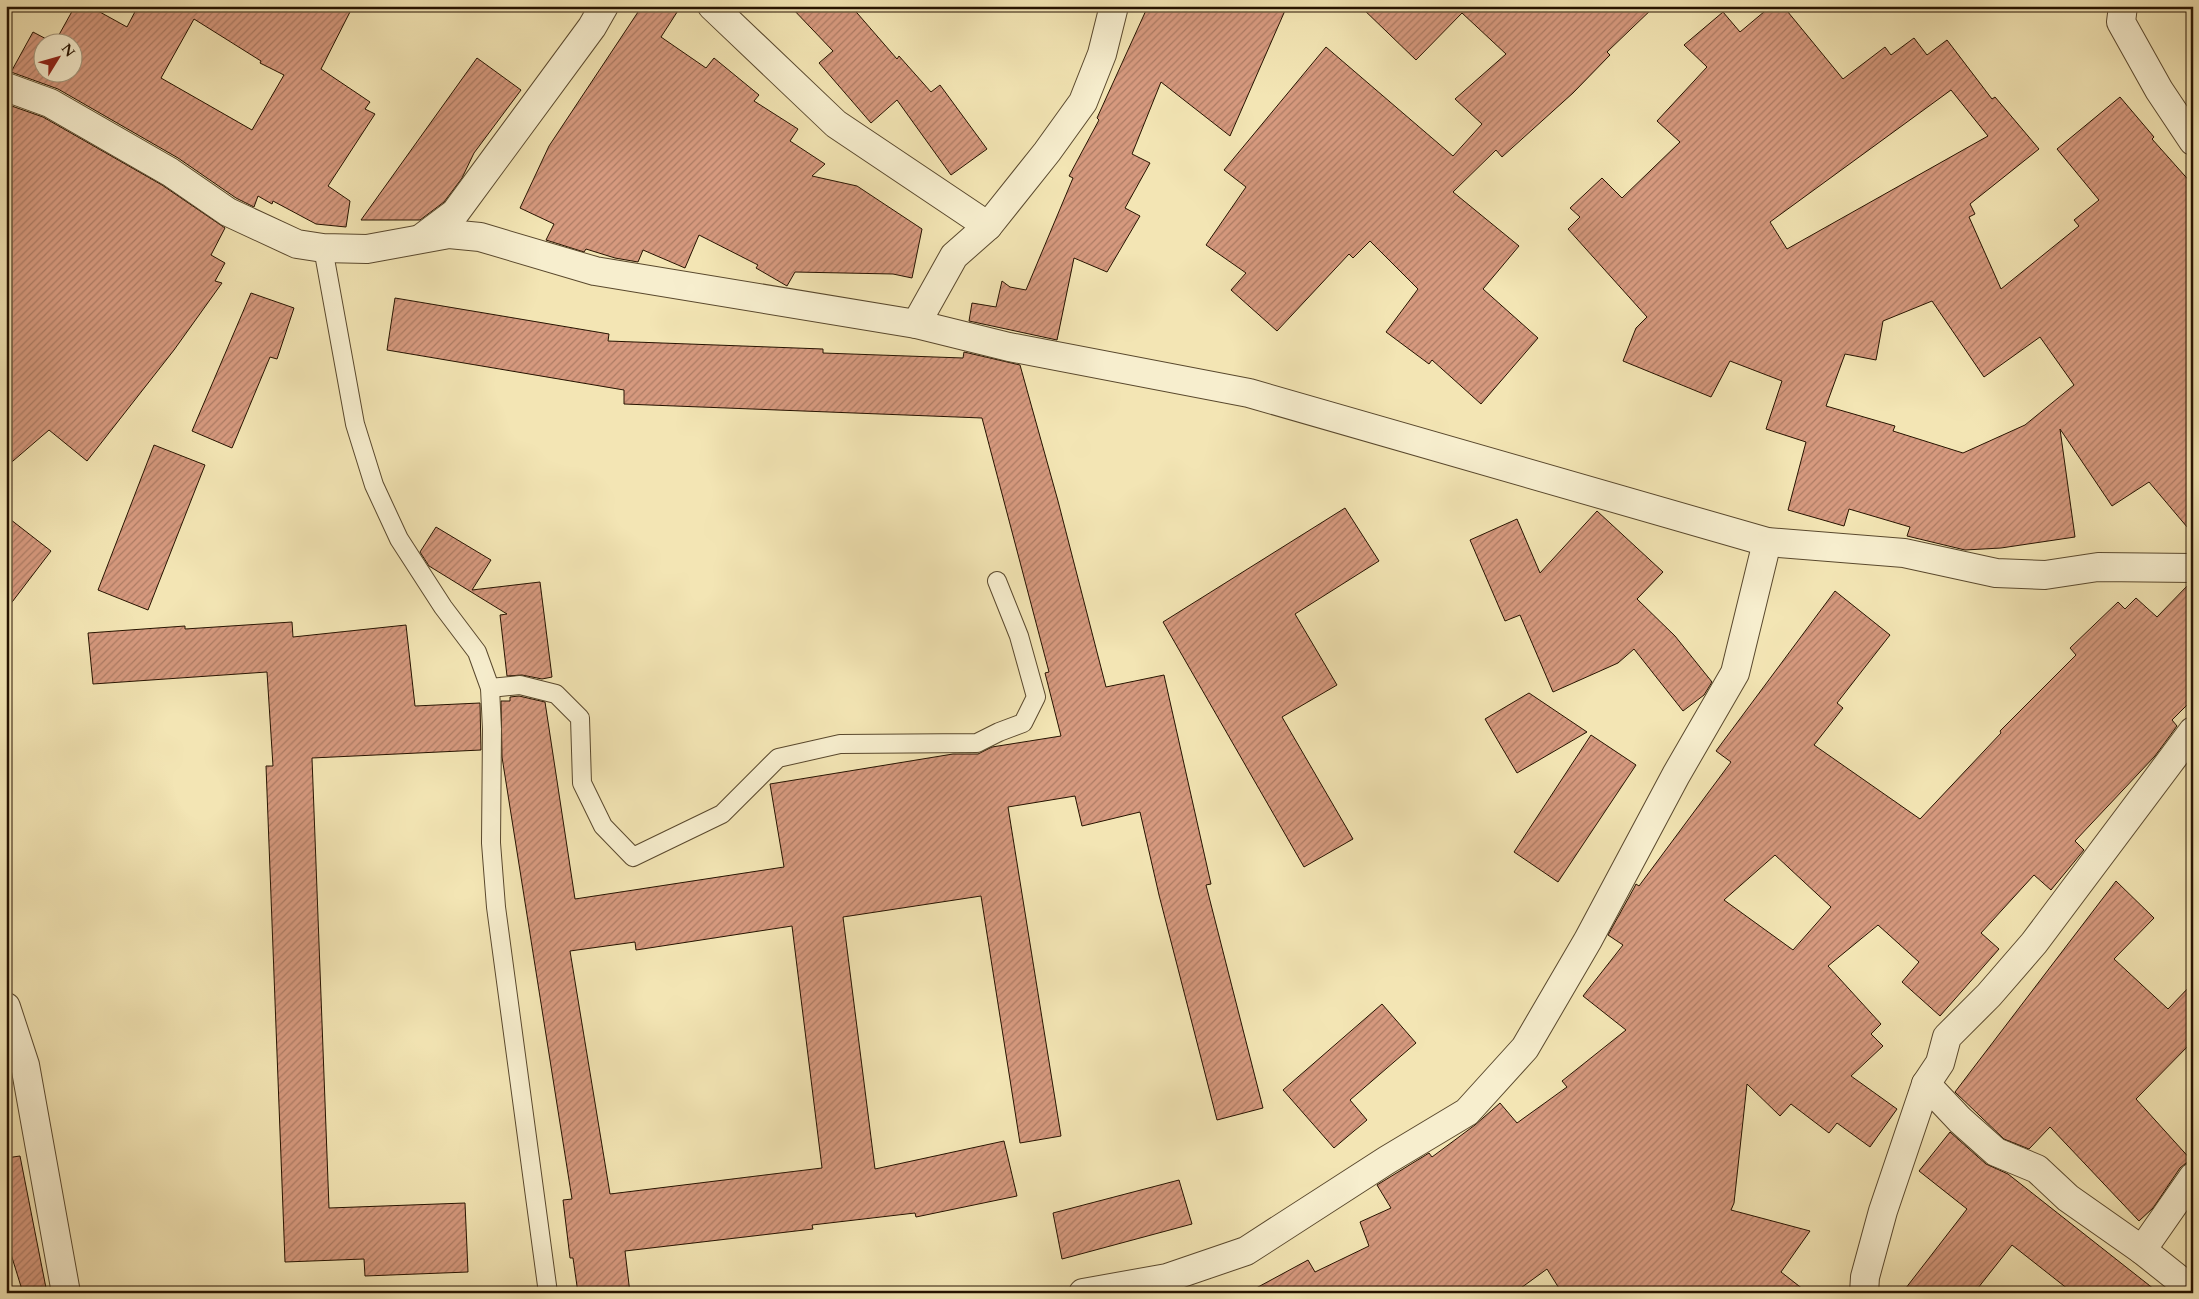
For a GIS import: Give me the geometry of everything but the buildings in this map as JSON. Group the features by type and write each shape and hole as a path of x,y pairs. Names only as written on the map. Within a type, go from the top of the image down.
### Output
{"street":[{"path":"420,240 455,213 587,34 604,6"},
{"path":"712,6 836,124 988,226"},
{"path":"916,324 954,256 988,226 1047,152 1083,102 1102,54 1114,6"},
{"path":"2123,6 2121,22 2158,90 2193,141"},
{"path":"6,87 50,103 170,172 228,212 297,244 323,248 367,249 450,234 480,237 595,270 916,324 1009,347 1249,392 1767,542 1904,553 1996,573 2045,575 2098,567 2193,568"},
{"path":"1083,1293 1167,1278 1246,1251 1387,1160 1467,1112 1525,1048 1583,948 1676,775 1735,673 1767,542"},
{"path":"1864,1293 1865,1277 1883,1211 1926,1084 1940,1063 1948,1037 1989,995 2034,944 2193,731"},
{"path":"6,1007 25,1065 66,1293"},
{"path":"1926,1084 1960,1120 1996,1152 2037,1169 2068,1198 2142,1250 2186,1285 2192,1293"},
{"path":"2142,1250 2193,1177"}],"lane":[{"path":"323,248 355,424 374,485 399,539 443,607 477,652 490,688 492,729 491,843 496,907 548,1293"},
{"path":"490,688 520,685 556,694 580,718 582,783 603,826 633,857 722,814 778,758 840,744 976,743 998,732 1023,723 1036,697 1019,636 997,580"}]}
